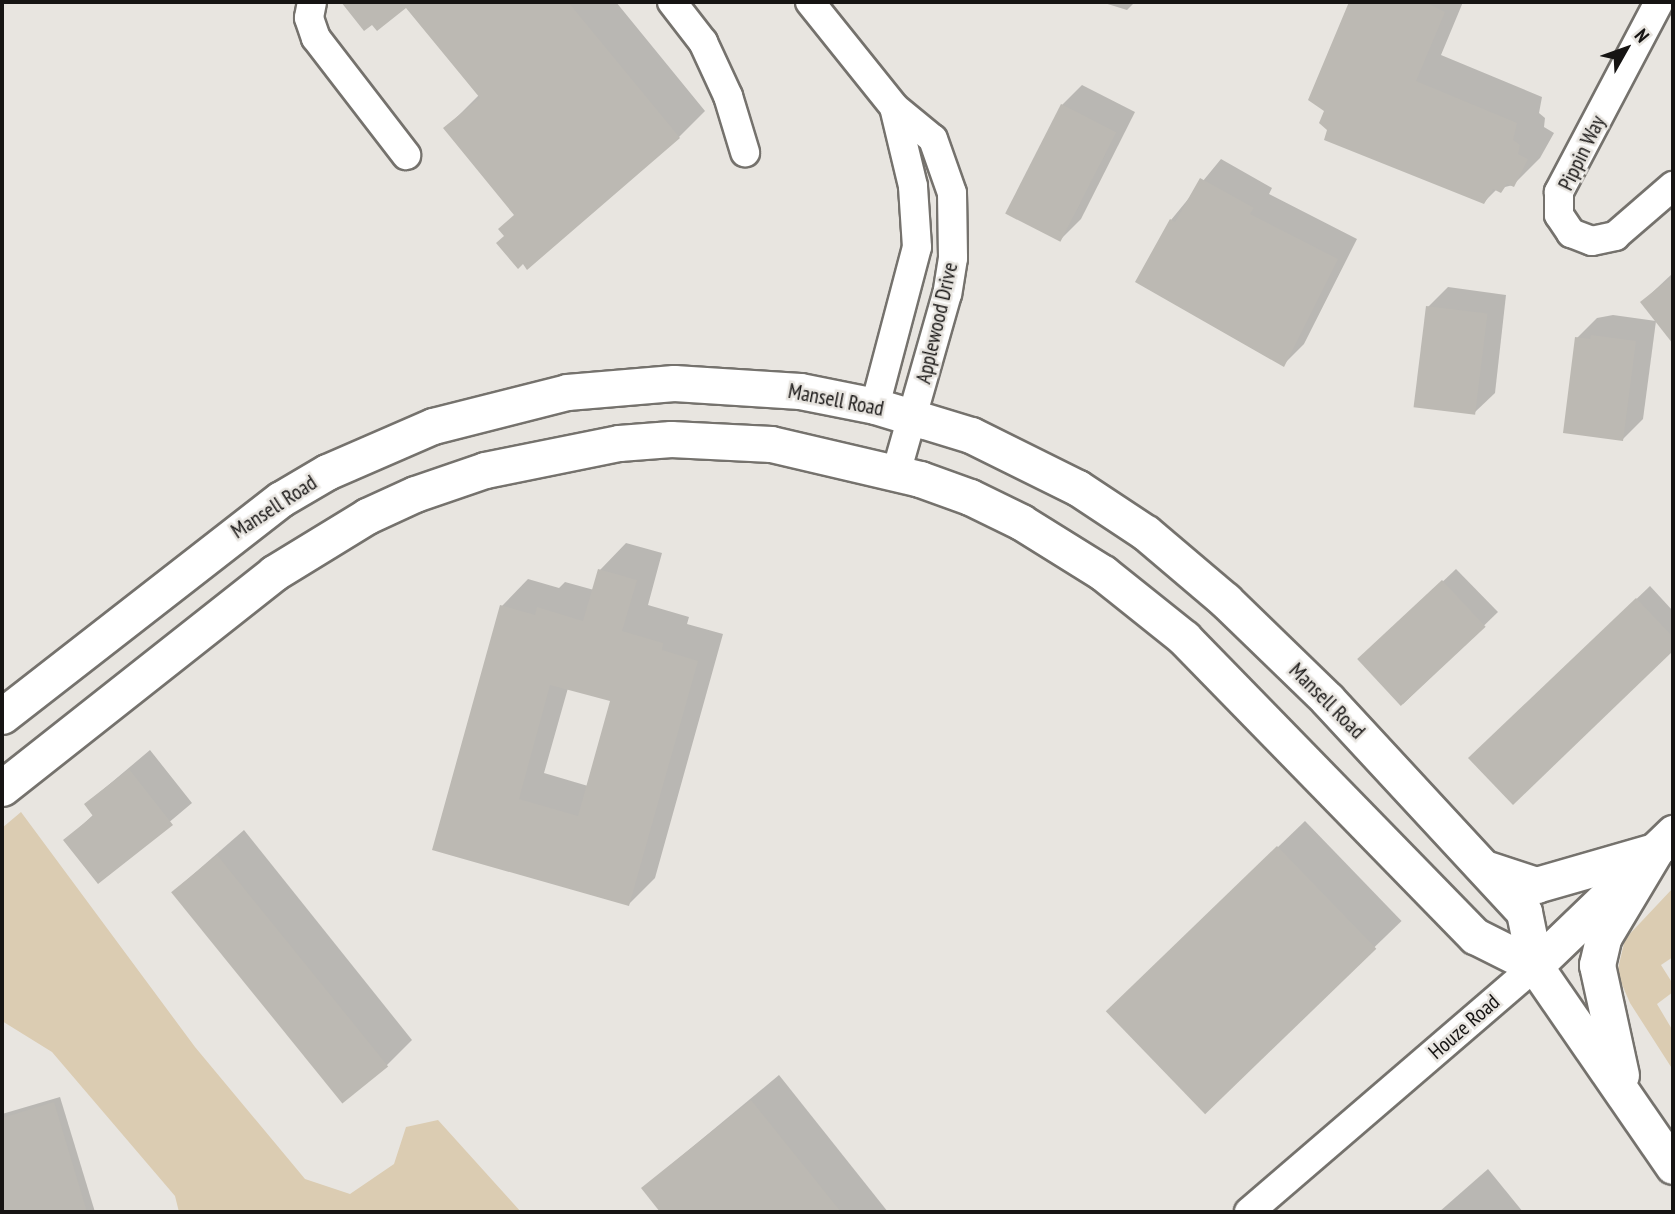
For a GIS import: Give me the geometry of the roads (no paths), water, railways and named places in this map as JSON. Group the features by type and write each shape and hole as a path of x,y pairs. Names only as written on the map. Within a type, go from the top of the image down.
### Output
{"main road":[{"name":"Mansell Road","path":"2,716 281,499 368,453 471,415 572,392 674,383 800,391 913,416 971,435 1078,488 1188,565 1327,699 1524,912 1535,965 1673,1166"},
{"path":"471,415 485,470"},
{"name":"Mansell Road","path":"2,788 303,554 367,516 485,470 571,450 671,439 772,444 896,473 970,497 1021,522 1145,604 1281,733 1475,936 1535,965"},
{"path":"1486,869 1536,885 1664,842"},
{"path":"1624,1091 1597,965 1603,939 1664,842"},
{"name":"Houze Road","path":"1535,965 1664,842"}],"street":[{"path":"312,2 309,18 316,38 406,155"},
{"path":"672,2 703,42 728,96 745,152"},
{"name":"Applewood Drive","path":"810,2 894,107 933,139 952,193 953,258 947,294 896,473"},
{"name":"Pippin Way","path":"1659,2 1559,192 1559,215 1571,233 1592,241 1615,236 1673,186"},
{"name":"Applewood Drive","path":"875,406 916,247 913,186 894,107"},
{"name":"Houze Road","path":"1249,1212 1535,965"}]}
